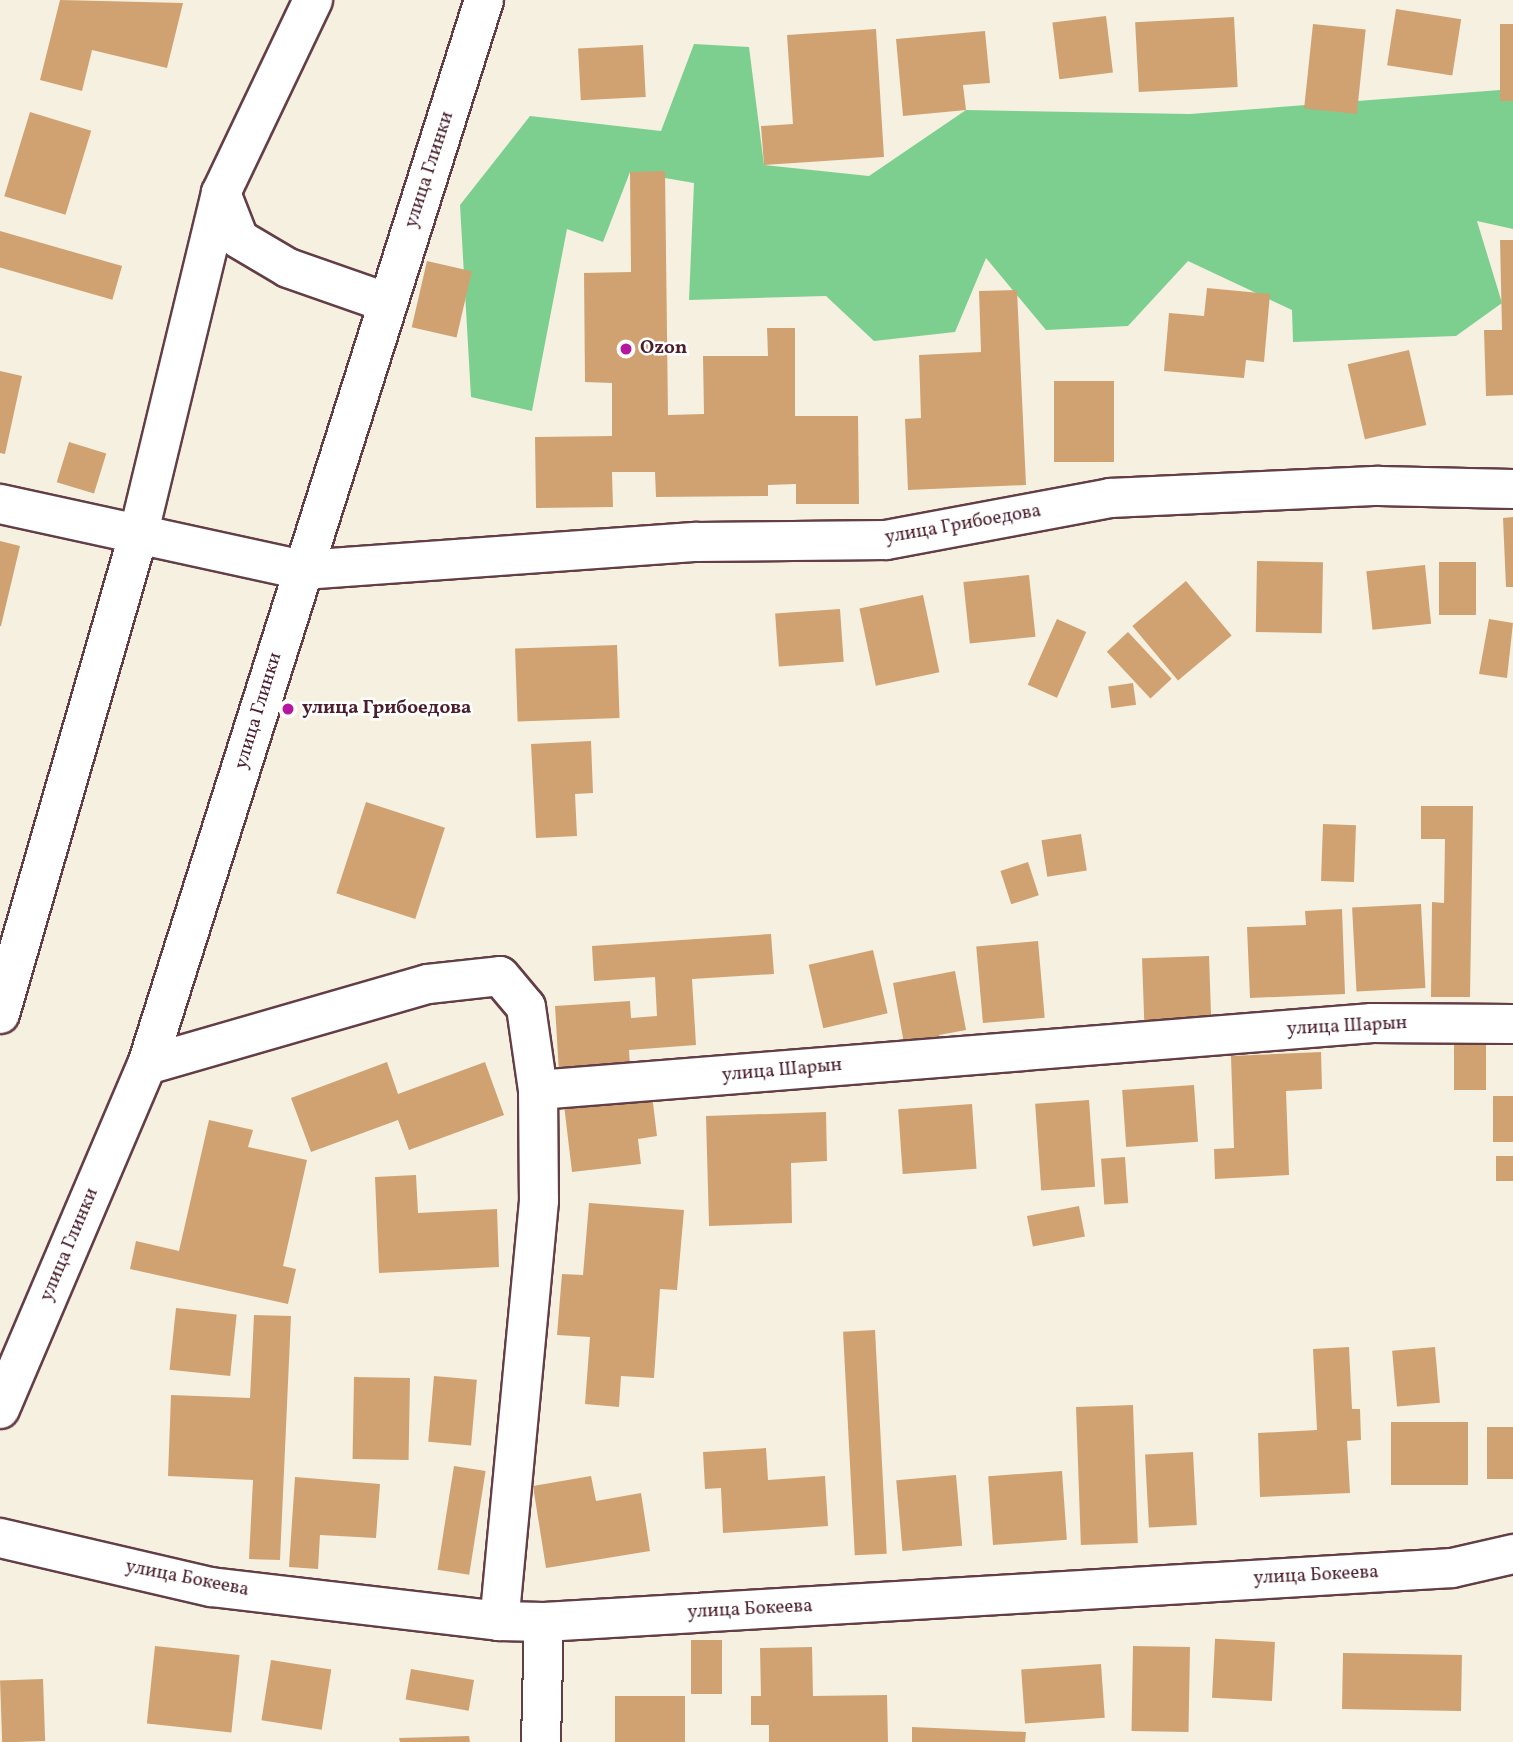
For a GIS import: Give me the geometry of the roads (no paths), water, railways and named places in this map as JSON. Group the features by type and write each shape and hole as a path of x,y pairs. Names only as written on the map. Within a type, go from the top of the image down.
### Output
{"street":[{"path":"0,1014 138,536 221,193 313,0"},
{"name":"улица Глинки","path":"0,1409 147,1065 484,0"},
{"path":"221,193 239,239 288,268 388,303"},
{"name":"улица Грибоедова","path":"0,504 303,570 697,542 887,540 1110,498 1379,486 1513,489"},
{"path":"147,1065 428,984 500,976 526,1007 538,1090 539,1201 499,1621"},
{"name":"улица Шарын","path":"538,1090 1372,1023 1513,1024"},
{"name":"улица Бокеева","path":"0,1538 211,1587 499,1621 544,1622 1451,1568 1510,1556"},
{"path":"541,1742 544,1622"}],"place":[{"name":"Ozon","path":"626,349"},
{"name":"улица Грибоедова","path":"288,709"}]}
